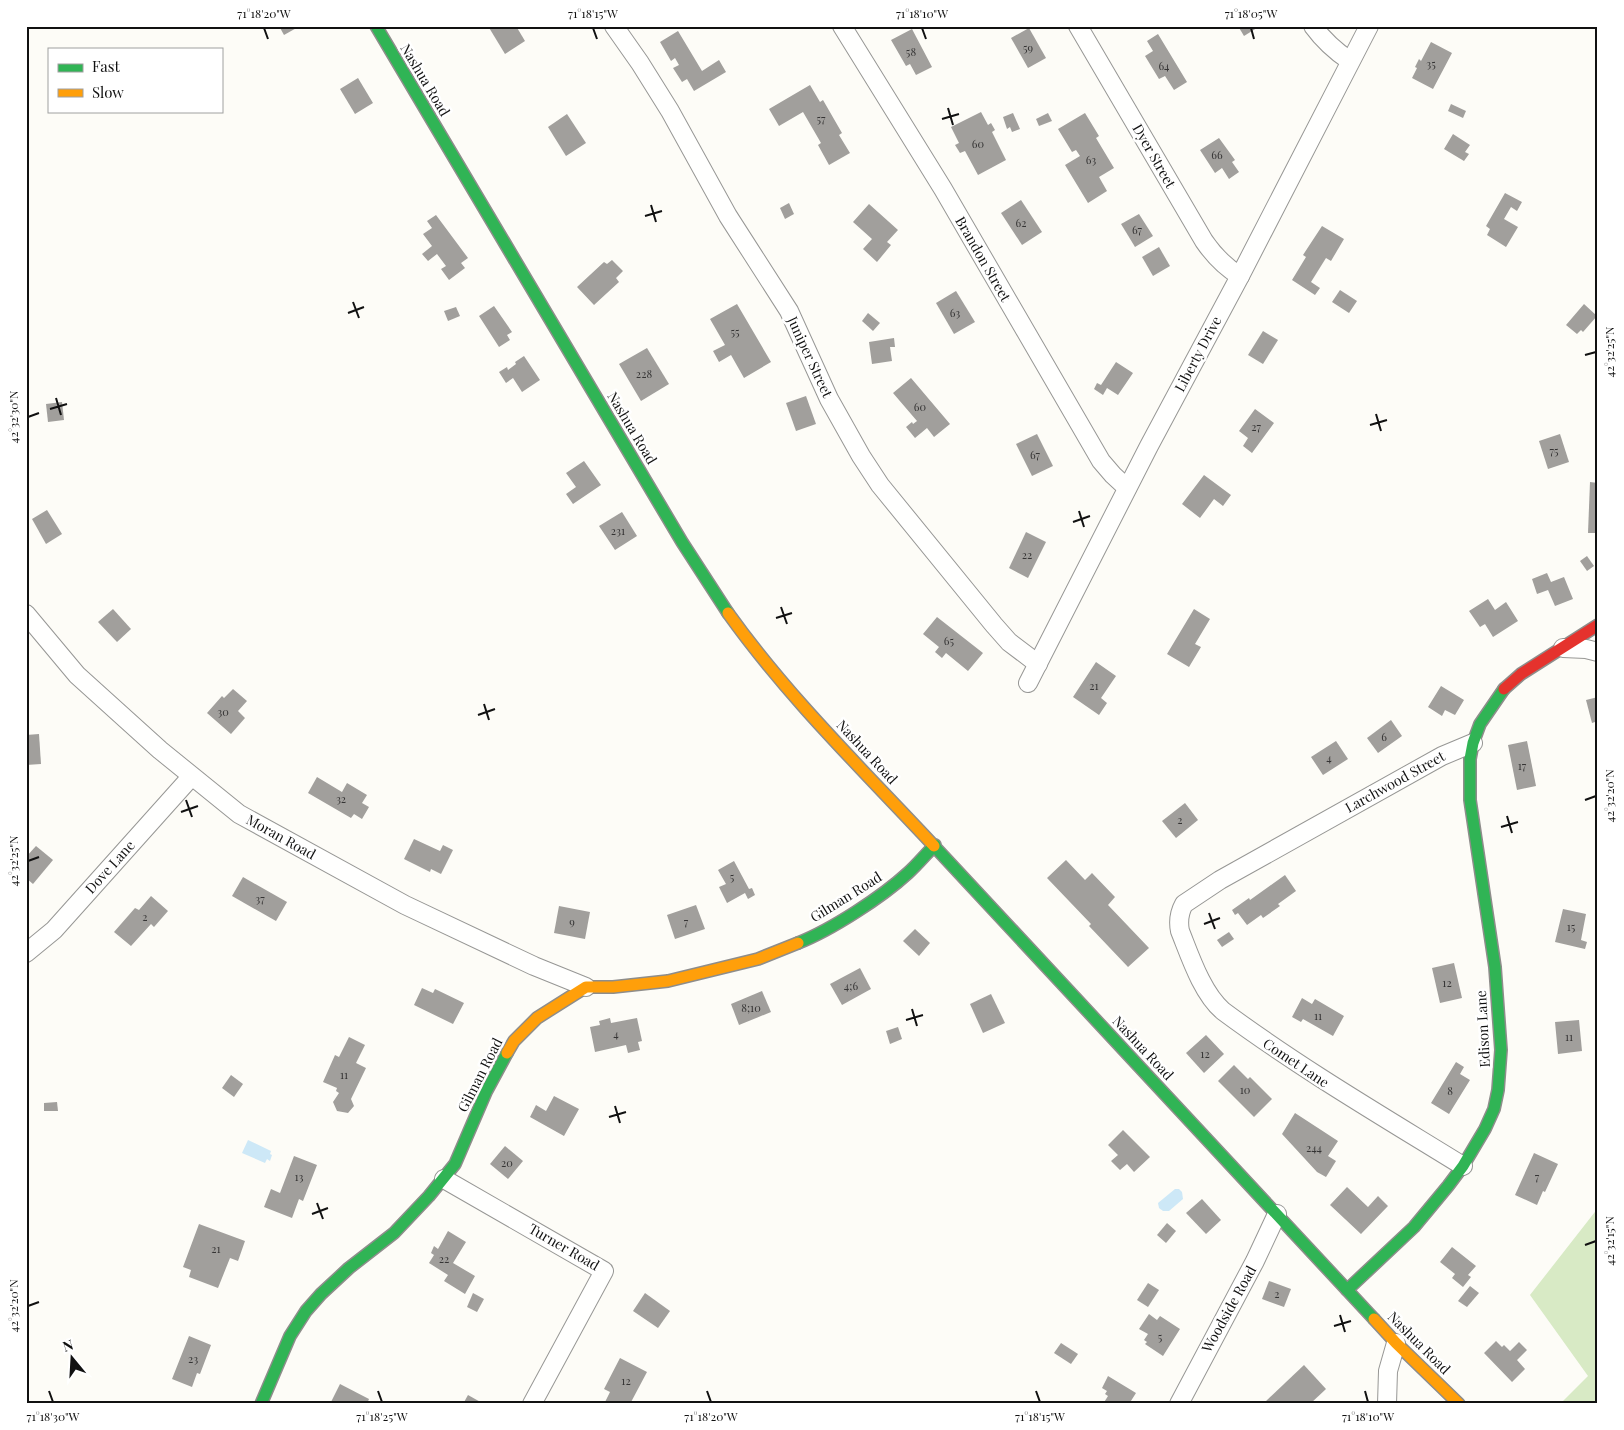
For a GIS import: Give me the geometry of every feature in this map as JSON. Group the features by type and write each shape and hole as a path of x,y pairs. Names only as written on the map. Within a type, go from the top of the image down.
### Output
{"main road":[{"name":"Nashua Road","path":"376,26 682,542 754,649 793,694 1396,1343 1459,1404"},
{"path":"1473,743 1480,724 1504,689 1521,674 1598,625"},
{"name":"Edison Lane","path":"1347,1290 1414,1227 1463,1166 1485,1129 1494,1109 1502,1050 1492,941 1470,800 1470,759 1473,743"},
{"name":"Gilman Road","path":"262,1404 290,1336 306,1311 349,1268 394,1233 444,1179 461,1151 486,1092 514,1041 537,1018 586,987 613,987 668,980 758,959 801,942 835,924 886,891 908,873 935,845"}],"street":[{"name":"Juniper Street","path":"614,26 670,111 728,216 789,311 833,406 860,456 880,485 994,625 1009,642 1038,664"},
{"name":"Brandon Street","path":"842,26 948,197 1101,461 1128,488"},
{"name":"Dyer Street","path":"1078,26 1204,241 1215,257 1226,268 1240,276"},
{"path":"1313,26 1321,38 1333,50 1350,62"},
{"name":"Liberty Drive","path":"1028,683 1369,26"},
{"name":"Moran Road","path":"26,614 77,675 191,777 239,814 405,905 534,966 586,987"},
{"path":"1563,648 1586,649 1598,652"},
{"name":"Larchwood Street","path":"1179,916 1184,904 1220,880 1442,756 1473,743"},
{"name":"Dove Lane","path":"26,953 54,930 191,777"},
{"name":"Comet Lane","path":"1179,916 1180,931 1183,939 1206,990 1217,1006 1268,1045 1318,1078 1463,1166"},
{"name":"Turner Road","path":"444,1179 604,1270 532,1404"},
{"name":"Woodside Road","path":"1179,1404 1255,1261 1277,1214"},
{"path":"1387,1404 1388,1371 1396,1343"}],"green space":[{"path":"1598,1208 1598,1404 1560,1404 1588,1376 1530,1295"}],"water":[{"path":"248,1140 271,1151 270,1161 267,1159 265,1163 242,1153"},
{"path":"1175,1189 1179,1189 1182,1192 1183,1199 1169,1211 1163,1211 1159,1208 1158,1203"}],"building":[{"path":"279,26 300,26 284,35"},
{"path":"488,26 516,26 525,41 505,54"},
{"path":"1238,26 1260,26 1244,36"},
{"path":"1029,28 1046,58 1028,68 1011,38"},
{"path":"912,29 932,67 916,75 910,64 906,66 891,40"},
{"path":"678,31 702,71 719,60 726,72 694,91 687,79 682,82 673,68 679,65 675,58 671,61 660,42"},
{"path":"1158,34 1187,82 1174,90 1165,76 1159,79 1145,56 1153,51 1147,41"},
{"path":"1431,42 1452,53 1433,89 1412,78 1419,59 1421,61"},
{"path":"358,78 373,103 355,114 340,89"},
{"path":"810,85 820,102 823,100 842,133 839,135 850,153 829,165 818,145 821,143 803,112 779,126 769,109"},
{"path":"1451,104 1466,111 1463,118 1448,111"},
{"path":"981,112 988,125 991,123 995,130 992,132 1006,160 978,175 965,151 960,153 955,145 959,143 951,127"},
{"path":"1013,113 1020,129 1012,132 1010,127 1007,129 1003,117"},
{"path":"1048,113 1052,121 1039,126 1036,119"},
{"path":"1085,113 1099,136 1096,138 1114,168 1099,177 1107,191 1088,203 1065,165 1080,156 1076,150 1072,152 1058,129"},
{"path":"567,114 586,143 566,156 548,127"},
{"path":"1453,134 1470,145 1465,152 1469,154 1464,161 1444,149"},
{"path":"1219,138 1235,160 1232,162 1239,172 1229,179 1222,168 1215,173 1200,150"},
{"path":"1505,193 1522,202 1517,211 1511,207 1504,219 1518,227 1506,247 1487,235 1490,229 1486,226"},
{"path":"1021,200 1042,232 1022,245 1001,213"},
{"path":"789,203 794,214 785,219 780,208"},
{"path":"869,204 898,230 887,242 891,245 877,262 863,249 872,239 853,222"},
{"path":"1139,214 1153,236 1135,247 1121,224"},
{"path":"436,215 468,258 461,263 465,268 449,280 441,269 446,266 437,254 428,261 422,254 432,246 423,234 432,228 427,221"},
{"path":"1322,226 1344,239 1331,261 1326,258 1311,282 1320,288 1315,295 1292,280 1306,257 1303,255"},
{"path":"1159,247 1170,266 1153,276 1142,257"},
{"path":"612,260 623,271 616,278 619,282 594,305 577,287 604,262 607,264"},
{"path":"1340,290 1357,301 1349,313 1332,302"},
{"path":"956,291 975,322 954,334 936,303"},
{"path":"737,304 771,362 744,378 731,355 719,362 713,351 725,345 710,319"},
{"path":"1584,304 1597,316 1583,332 1581,330 1577,334 1566,325"},
{"path":"494,306 512,332 507,335 510,340 499,347 479,316"},
{"path":"456,307 460,316 448,321 444,311"},
{"path":"868,313 880,323 873,331 862,321"},
{"path":"1263,331 1278,340 1263,364 1248,355"},
{"path":"894,338 895,347 890,347 892,361 872,364 869,342"},
{"path":"647,348 669,384 641,401 619,364"},
{"path":"524,356 540,380 522,392 513,378 506,383 499,372 507,367 508,370"},
{"path":"1116,362 1133,373 1118,395 1107,388 1103,395 1094,389 1097,383 1101,385"},
{"path":"911,378 950,424 934,437 927,428 915,438 906,427 912,422 913,424 917,421 893,393"},
{"path":"806,396 816,424 796,431 786,403"},
{"path":"62,402 64,420 48,422 46,404"},
{"path":"1255,409 1274,423 1252,453 1243,446 1248,438 1239,431"},
{"path":"1037,434 1053,466 1032,476 1016,444"},
{"path":"1560,434 1569,462 1548,469 1539,441"},
{"path":"584,461 601,485 573,504 566,494 576,487 566,473"},
{"path":"1204,475 1231,495 1223,506 1214,499 1200,518 1182,504"},
{"path":"1590,482 1598,483 1598,533 1588,533"},
{"path":"47,510 62,534 46,544 32,519"},
{"path":"622,512 637,536 615,550 599,526"},
{"path":"1026,532 1046,542 1028,578 1009,568"},
{"path":"1587,556 1594,566 1587,571 1580,561"},
{"path":"1547,573 1551,582 1564,577 1573,599 1555,606 1548,590 1537,594 1532,579"},
{"path":"1488,599 1495,610 1506,602 1518,621 1493,637 1485,624 1480,627 1469,611"},
{"path":"113,609 131,629 117,642 98,622"},
{"path":"1194,609 1210,619 1195,644 1201,647 1189,667 1167,654"},
{"path":"937,617 983,653 968,671 946,653 942,658 935,652 939,647 923,634"},
{"path":"1096,662 1116,676 1101,698 1107,703 1099,715 1073,697"},
{"path":"1441,686 1464,700 1455,715 1445,710 1442,716 1428,707"},
{"path":"233,689 247,701 238,711 245,718 231,734 207,713 222,696 224,698"},
{"path":"1598,697 1598,721 1592,723 1586,700"},
{"path":"1391,720 1402,736 1378,753 1367,738"},
{"path":"39,734 41,764 26,765 26,735"},
{"path":"1336,741 1348,759 1323,775 1311,757"},
{"path":"1527,741 1536,786 1517,790 1508,745"},
{"path":"317,777 342,792 347,783 367,795 362,803 369,807 362,819 354,814 351,818 308,793"},
{"path":"1185,803 1198,820 1176,838 1162,821"},
{"path":"414,839 440,851 443,845 453,850 441,874 431,869 430,872 404,859"},
{"path":"36,846 53,860 33,884 26,878 26,857"},
{"path":"1066,860 1085,880 1092,873 1115,897 1108,905 1149,948 1128,967 1089,926 1091,924 1047,878"},
{"path":"734,861 749,889 752,888 755,895 748,899 745,893 727,903 719,887 726,884 718,870"},
{"path":"1285,875 1296,891 1278,904 1280,906 1263,918 1261,915 1247,925 1238,913 1235,915 1232,910 1249,898 1250,900"},
{"path":"243,877 287,902 276,921 232,896"},
{"path":"151,896 168,911 154,927 151,924 131,946 114,932 135,908 139,910"},
{"path":"696,905 705,929 675,939 667,915"},
{"path":"559,906 590,912 585,939 554,933"},
{"path":"1563,909 1586,914 1581,940 1587,942 1585,949 1555,942"},
{"path":"915,929 930,943 919,956 903,941"},
{"path":"1229,932 1234,939 1222,947 1217,940"},
{"path":"1454,963 1462,998 1440,1003 1432,968"},
{"path":"860,968 871,989 842,1005 830,984"},
{"path":"422,988 433,993 435,989 464,1003 453,1024 414,1005"},
{"path":"762,991 771,1012 739,1025 731,1004"},
{"path":"991,994 1005,1023 983,1033 970,1004"},
{"path":"1302,998 1312,1004 1315,999 1344,1016 1333,1036 1303,1019 1301,1022 1292,1017"},
{"path":"610,1018 611,1023 637,1018 642,1041 638,1042 640,1050 628,1053 626,1045 595,1052 590,1027 600,1025 599,1021"},
{"path":"1579,1020 1582,1051 1558,1054 1555,1022"},
{"path":"898,1027 902,1039 890,1044 886,1031"},
{"path":"1206,1035 1224,1054 1204,1073 1186,1053"},
{"path":"349,1037 365,1045 356,1063 366,1068 351,1099 354,1106 348,1113 337,1111 333,1102 339,1093 336,1091 337,1088 323,1082 335,1055 339,1057"},
{"path":"1456,1062 1464,1067 1460,1074 1470,1080 1449,1114 1431,1103"},
{"path":"1234,1065 1248,1079 1250,1077 1272,1099 1254,1117 1218,1081"},
{"path":"231,1075 243,1084 234,1097 222,1088"},
{"path":"554,1096 579,1109 564,1136 530,1117 536,1105 546,1111"},
{"path":"57,1102 58,1111 44,1111 44,1103"},
{"path":"1295,1113 1338,1141 1328,1156 1336,1161 1326,1177 1317,1172 1282,1134"},
{"path":"1123,1130 1150,1157 1134,1172 1127,1164 1120,1170 1111,1161 1118,1155 1108,1145"},
{"path":"505,1146 523,1161 508,1179 490,1164"},
{"path":"1534,1153 1558,1164 1537,1205 1515,1195"},
{"path":"294,1156 317,1165 303,1201 299,1199 292,1218 264,1207 271,1189 280,1193"},
{"path":"1347,1187 1368,1207 1378,1196 1388,1206 1361,1234 1330,1205"},
{"path":"1202,1199 1221,1220 1206,1234 1186,1213"},
{"path":"1167,1223 1176,1231 1166,1243 1157,1235"},
{"path":"199,1224 245,1241 238,1261 230,1258 218,1288 189,1277 191,1270 183,1267"},
{"path":"448,1231 466,1242 453,1263 475,1276 465,1294 444,1281 448,1275 429,1263 434,1255 431,1253 434,1246 438,1249"},
{"path":"1452,1247 1476,1266 1468,1275 1471,1277 1463,1287 1452,1278 1455,1274 1440,1262"},
{"path":"1269,1281 1291,1289 1284,1307 1262,1299"},
{"path":"1148,1283 1159,1290 1148,1307 1137,1300"},
{"path":"1470,1286 1479,1293 1467,1307 1458,1301"},
{"path":"473,1293 484,1299 477,1312 467,1307"},
{"path":"645,1293 670,1311 658,1328 633,1311"},
{"path":"1149,1314 1157,1320 1160,1316 1180,1329 1163,1356 1145,1344 1147,1342 1144,1340 1148,1334 1139,1329"},
{"path":"189,1336 211,1345 200,1374 197,1373 192,1387 172,1379"},
{"path":"1496,1341 1510,1351 1519,1342 1527,1350 1517,1360 1525,1369 1512,1382 1484,1353"},
{"path":"1061,1343 1078,1354 1071,1364 1054,1353"},
{"path":"620,1358 647,1372 630,1404 604,1404 610,1392 604,1389"},
{"path":"1304,1365 1326,1389 1310,1404 1267,1404 1265,1402"},
{"path":"1108,1376 1136,1393 1129,1404 1103,1404 1108,1396 1105,1394 1107,1391 1102,1388"},
{"path":"340,1384 369,1399 367,1404 330,1404"},
{"path":"468,1395 484,1404 463,1404"}],"traffic: fast":[{"path":"376,26 682,542 728,613"},
{"path":"1347,1290 1414,1227 1448,1186 1463,1166 1485,1129 1494,1109 1498,1090 1501,1050 1495,967 1470,800 1470,759 1473,743 1480,724 1504,689"},
{"path":"798,943 825,930 870,902 908,873 935,845"},
{"path":"934,846 1374,1319"},
{"path":"261,1404 290,1336 306,1311 349,1268 394,1233 429,1196 455,1164 486,1092 507,1053"}],"traffic: slow":[{"path":"728,613 801,704 934,846"},
{"path":"507,1053 514,1041 537,1018 586,987 613,987 668,981 758,959 798,943"},
{"path":"1374,1319 1459,1404"}],"traffic: jam":[{"path":"1504,689 1521,674 1598,625"}]}
